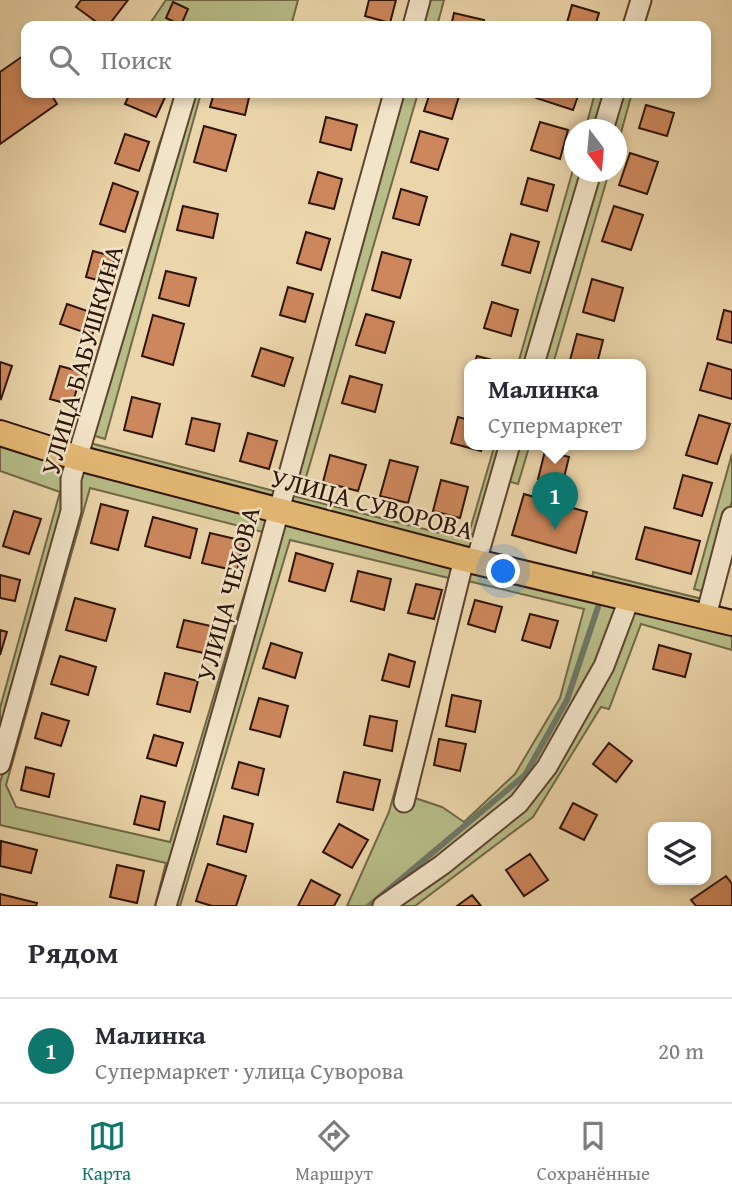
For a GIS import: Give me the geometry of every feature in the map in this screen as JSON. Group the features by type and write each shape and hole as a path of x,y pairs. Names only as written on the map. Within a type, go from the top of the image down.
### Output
{"main road":[{"name":"УЛИЦА СУВОРОВА","path":"0,433 78,458 470,560 732,623"}],"street":[{"path":"414,21 420,0"},
{"path":"635,21 641,0"},
{"name":"УЛИЦА БАБУШКИНА","path":"0,764 71,511 71,479 126,303 177,114 184,98"},
{"name":"УЛИЦА ЧЕХОВА","path":"166,906 244,647 278,510 393,98"},
{"path":"606,119 613,98"},
{"path":"535,359 588,182"},
{"path":"404,802 470,560 508,450"},
{"path":"706,616 732,517"},
{"path":"383,906 442,865 519,803 547,767 604,666 630,597"}],"green space":[{"path":"166,0 298,0 292,21 152,21"},
{"path":"427,0 444,0 438,21 421,21"},
{"path":"177,98 80,432 75,431 159,144"},
{"path":"189,98 200,98 105,439 92,435"},
{"path":"400,98 417,98 302,491 290,488"},
{"path":"594,98 604,98 598,119 588,119"},
{"path":"619,98 631,98 625,119 612,119"},
{"path":"569,182 580,182 527,359 519,359"},
{"path":"593,182 606,182 554,359 540,359"},
{"path":"0,442 59,460 68,495 0,744 0,708 60,492 0,471"},
{"path":"90,443 278,492 276,499 89,450"},
{"path":"493,450 500,450 474,535 469,533"},
{"path":"513,450 528,450 518,484 505,480"},
{"path":"732,454 732,501 705,592 694,589"},
{"path":"85,468 267,516 270,524 162,906 155,906 166,863 0,825 0,783 76,512 76,479","holes":["90,488 263,532 170,842 16,807 6,785"]},
{"path":"289,495 472,541 470,549 287,502"},
{"path":"287,521 471,570 732,631 732,650 641,624 609,709 601,707 533,817 415,906 347,906 389,812 453,579 290,540 180,906 171,906 279,527","holes":["468,581 584,609 560,698 515,774 464,822 442,807 412,797"]},
{"path":"593,572 702,599 698,605 592,579"}],"building":[{"path":"81,0 128,0 112,21 95,21 76,7"},
{"path":"369,0 396,0 391,21 365,16"},
{"path":"173,2 188,9 183,21 166,18"},
{"path":"572,5 599,13 597,21 567,21"},
{"path":"454,13 484,20 484,21 452,21"},
{"path":"21,57 21,98 53,98 57,104 0,144 0,72"},
{"path":"128,98 165,98 156,117 125,104"},
{"path":"213,98 249,98 245,115 210,107"},
{"path":"428,98 458,98 452,119 424,111"},
{"path":"536,98 577,98 573,110"},
{"path":"646,105 674,113 667,136 639,128"},
{"path":"326,117 357,125 351,150 320,142"},
{"path":"540,122 564,129 560,159 531,150"},
{"path":"204,126 236,135 226,171 194,162"},
{"path":"420,131 448,139 438,170 411,162"},
{"path":"125,134 149,142 139,171 115,163"},
{"path":"630,153 658,162 647,194 619,185 620,182 627,182"},
{"path":"318,172 342,179 334,209 309,203"},
{"path":"528,178 554,185 547,211 521,204"},
{"path":"113,183 138,192 125,232 100,224"},
{"path":"401,189 427,197 419,225 393,218"},
{"path":"183,206 218,214 213,238 177,230"},
{"path":"614,206 643,215 631,250 602,241"},
{"path":"306,232 330,239 321,270 297,263"},
{"path":"511,234 539,242 530,273 502,265"},
{"path":"93,251 115,257 109,283 86,277"},
{"path":"382,252 411,260 400,298 372,290"},
{"path":"166,271 196,278 189,306 159,298"},
{"path":"592,279 623,288 614,321 583,312"},
{"path":"288,287 313,294 305,322 280,315"},
{"path":"492,302 518,310 511,336 484,328"},
{"path":"67,304 99,315 92,335 60,324"},
{"path":"724,310 732,312 732,343 717,339"},
{"path":"366,314 394,322 385,353 356,345"},
{"path":"153,315 184,324 173,365 142,356"},
{"path":"577,334 603,340 598,359 570,359"},
{"path":"261,348 293,358 284,386 252,376"},
{"path":"0,362 12,366 1,399 0,398"},
{"path":"708,363 732,370 732,399 700,390"},
{"path":"60,366 82,372 72,405 50,399"},
{"path":"350,376 382,385 375,412 342,403"},
{"path":"132,397 160,404 152,437 124,430"},
{"path":"699,415 730,424 717,464 686,455"},
{"path":"458,417 464,419 464,446 451,443"},
{"path":"192,418 220,424 214,451 186,444"},
{"path":"248,433 277,441 269,469 240,461"},
{"path":"545,451 569,457 562,486 538,479"},
{"path":"330,455 366,465 358,491 323,482"},
{"path":"390,460 418,467 408,503 380,496"},
{"path":"683,475 712,483 702,516 674,508"},
{"path":"441,480 468,487 460,518 433,511"},
{"path":"524,494 587,512 576,553 512,535"},
{"path":"101,504 128,511 118,550 91,543"},
{"path":"14,511 41,519 29,554 3,546"},
{"path":"153,517 197,529 190,558 145,546"},
{"path":"645,527 700,541 691,574 636,559"},
{"path":"210,533 244,541 237,571 202,563"},
{"path":"296,553 333,564 325,591 289,581"},
{"path":"358,571 391,579 384,610 351,601"},
{"path":"0,575 20,580 15,601 0,598"},
{"path":"416,584 442,590 434,619 408,613"},
{"path":"75,598 115,609 106,641 66,630"},
{"path":"475,600 502,607 495,632 468,624"},
{"path":"530,614 558,621 550,648 522,640"},
{"path":"184,620 215,627 208,654 177,647"},
{"path":"0,630 7,632 0,655"},
{"path":"271,643 302,653 295,678 263,668"},
{"path":"659,645 691,654 685,677 653,669"},
{"path":"389,654 415,662 409,687 382,680"},
{"path":"60,656 96,667 88,695 51,684"},
{"path":"165,673 198,681 190,712 157,704"},
{"path":"452,695 481,701 475,732 446,726"},
{"path":"259,698 288,706 280,737 250,729"},
{"path":"42,713 69,721 61,746 35,738"},
{"path":"370,716 397,721 392,751 364,745"},
{"path":"154,735 183,743 176,766 147,758"},
{"path":"439,739 466,744 460,771 434,765"},
{"path":"609,743 632,761 616,782 593,764"},
{"path":"239,762 264,769 258,795 232,788"},
{"path":"26,767 54,774 49,797 21,790"},
{"path":"344,772 380,780 373,810 337,802"},
{"path":"141,796 165,802 159,830 134,824"},
{"path":"573,803 597,815 584,840 560,828"},
{"path":"224,816 253,824 246,852 217,844"},
{"path":"339,824 368,840 352,868 323,852"},
{"path":"1,841 37,850 31,873 0,866"},
{"path":"530,854 548,880 524,896 506,870"},
{"path":"208,864 246,876 236,906 212,906 196,901"},
{"path":"117,865 144,871 137,903 110,897"},
{"path":"726,876 732,884 732,906 696,906 691,900"},
{"path":"311,880 340,895 334,906 298,906"},
{"path":"0,894 37,903 36,906 0,906"},
{"path":"472,895 481,906 457,906"}],"waterway":[{"path":"369,906 525,775 567,700 598,607"}],"place":[{"name":"Малинка","path":"555,530"}]}
